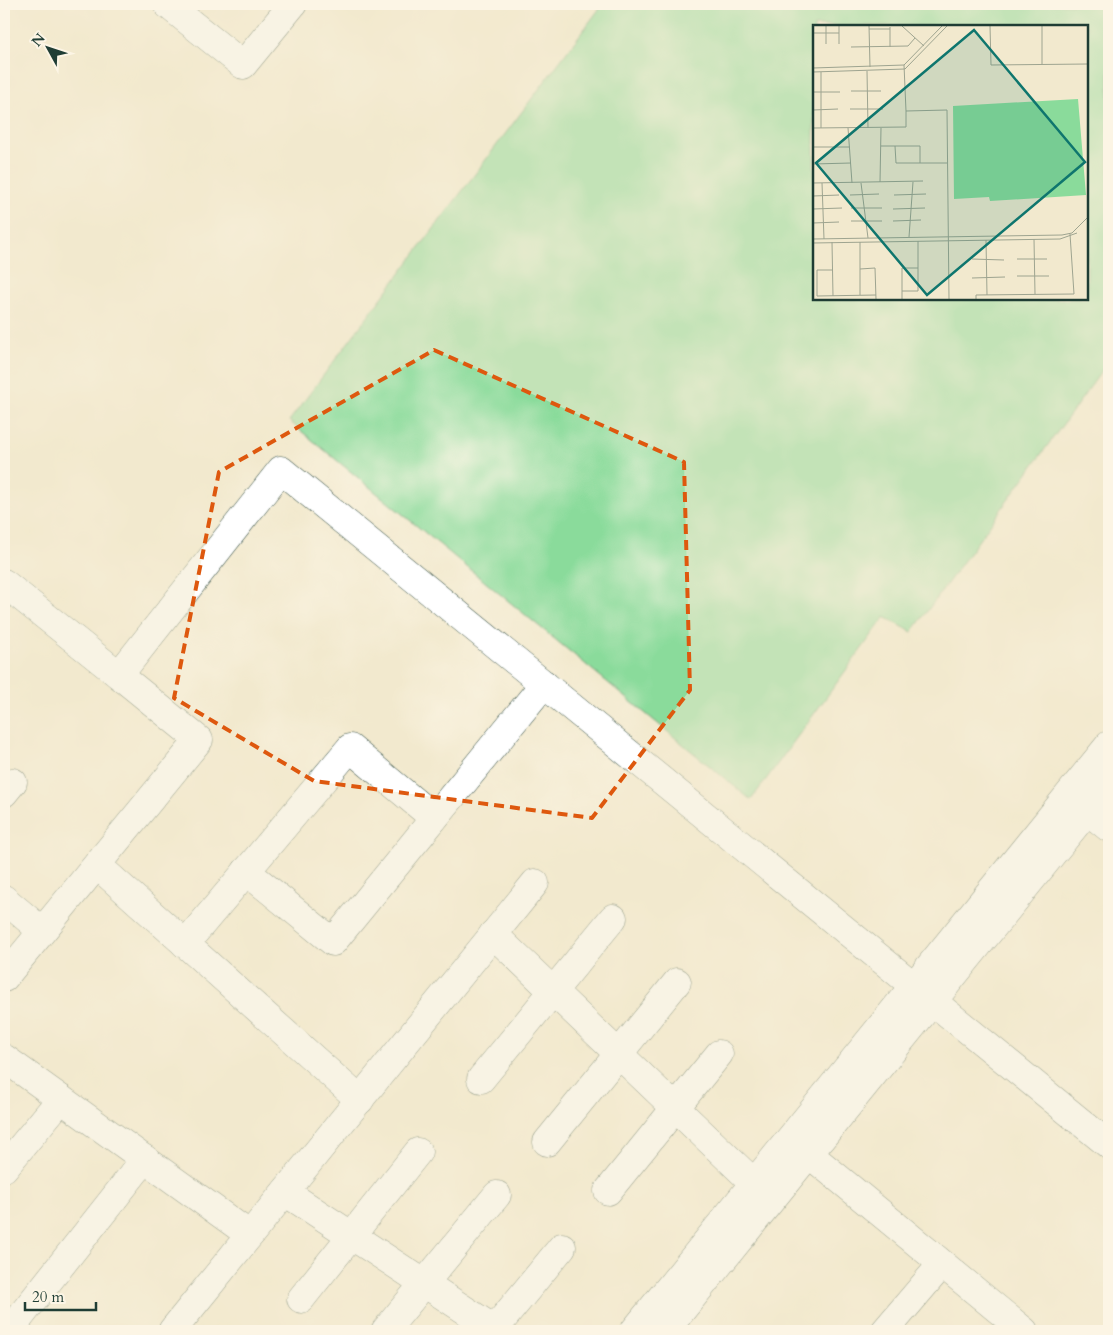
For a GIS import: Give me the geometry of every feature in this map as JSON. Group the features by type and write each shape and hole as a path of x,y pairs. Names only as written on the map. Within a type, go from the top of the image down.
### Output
{"street":[{"path":"167,4 243,65 293,4"},
{"path":"119,675 281,470 1109,1145"},
{"path":"4,583 199,740 4,978"},
{"path":"246,871 333,942 544,684"},
{"path":"665,1331 809,1154 923,994 1109,745"},
{"path":"185,944 350,748 434,818"},
{"path":"634,1331 754,1183 1088,811 1109,784"},
{"path":"1088,811 1109,828"},
{"path":"97,865 360,1100"},
{"path":"172,1331 535,883"},
{"path":"4,899 42,931"},
{"path":"481,1079 613,918"},
{"path":"494,934 754,1183"},
{"path":"547,1142 677,982"},
{"path":"608,1191 718,1054"},
{"path":"4,1058 250,1235"},
{"path":"4,1168 61,1099"},
{"path":"301,1299 418,1152"},
{"path":"809,1154 1024,1331"},
{"path":"9,1331 145,1160"},
{"path":"285,1192 495,1331 562,1247"},
{"path":"385,1331 497,1194"},
{"path":"885,1331 942,1264"}],"highlighted area":[{"path":"434,350 684,462 690,690 592,818 314,781 174,698 219,472"}],"green space":[{"path":"603,4 1093,4 1109,15 1109,361 912,632 885,617 751,800 289,421"}]}
